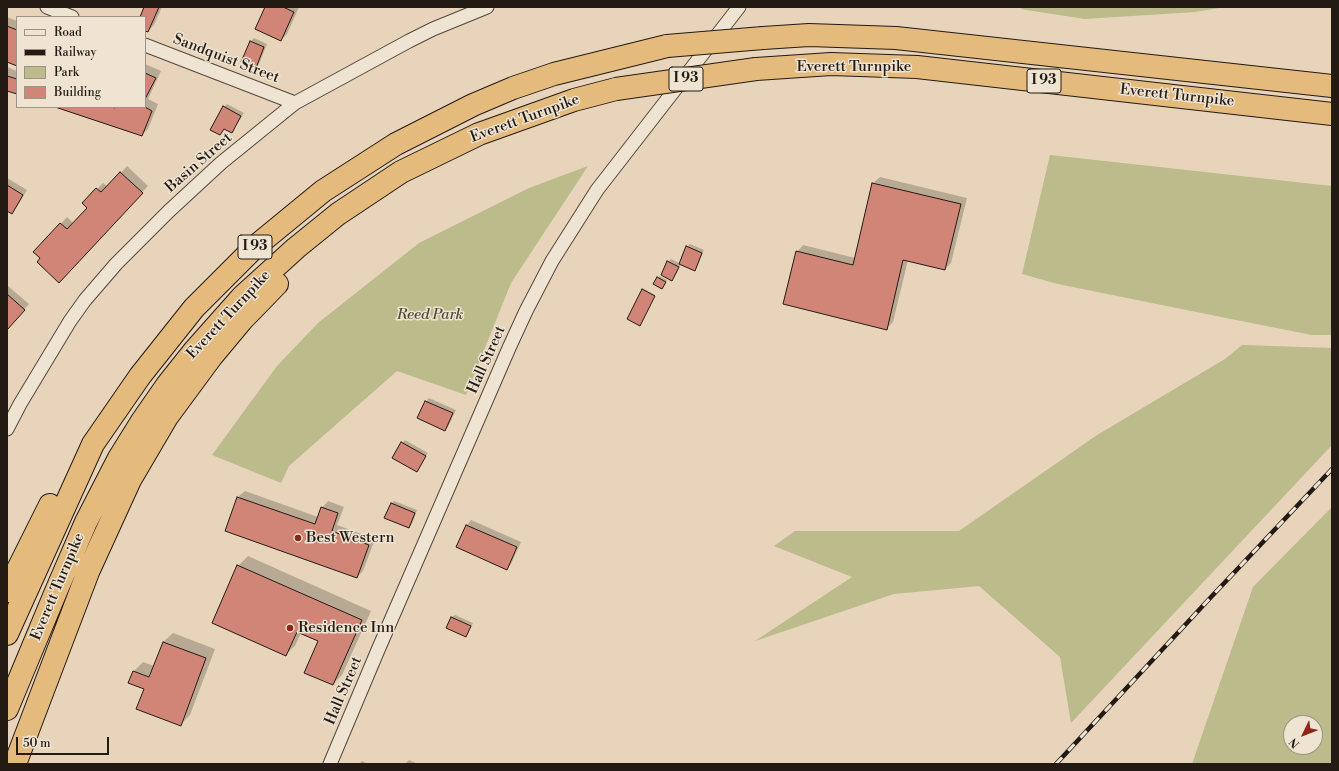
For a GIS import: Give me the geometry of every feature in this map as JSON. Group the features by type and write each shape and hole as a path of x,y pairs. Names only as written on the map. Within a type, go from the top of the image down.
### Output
{"highway":[{"name":"Everett Turnpike","path":"7,634 93,444 140,376 194,308 256,246 324,191 396,144 480,102 513,88 554,74 668,46 809,35 896,38 1332,86"},
{"name":"Everett Turnpike","path":"7,709 86,522 119,458 167,385 194,350 242,297 296,248 338,214 401,172 479,134 574,100 616,89 756,69 831,64 917,67 1332,114"},
{"path":"1177,69 1281,70 1332,73"},
{"path":"15,764 88,572 130,480 167,417 212,356 262,299 292,269 401,172"},
{"path":"7,591 49,507 67,478 93,444"}],"street":[{"path":"47,7 70,16"},
{"name":"Basin Street","path":"7,429 20,404 70,321 116,264 169,211 221,163 295,103 433,29 487,7"},
{"name":"Hall Street","path":"330,764 509,348 552,261 597,190 739,7"},
{"name":"Sandquist Street","path":"146,45 295,103"}],"green space":[{"path":"1026,7 1225,7 1195,12 1085,19 1020,9"},
{"path":"1050,155 1332,186 1332,335 1312,335 1058,284 1022,274"},
{"name":"Reed Park","path":"588,166 511,283 466,395 397,371 289,466 281,483 212,455 277,366 318,323 419,243 529,188"},
{"path":"1242,345 1332,348 1332,445 1071,723 1060,657 979,586 894,594 755,641 852,577 774,546 795,531 959,531 1097,435 1225,359"},
{"path":"1332,507 1332,764 1192,764 1253,587"}],"building":[{"path":"144,7 159,7 148,32 146,31 146,16 140,16"},
{"path":"265,7 283,7 294,12 281,41 255,29"},
{"path":"7,26 16,30 16,66 7,62"},
{"path":"250,41 264,47 256,68 241,62"},
{"path":"146,73 156,78 146,97"},
{"path":"7,76 16,79 16,94 7,91"},
{"path":"223,106 241,116 232,133 224,129 220,135 210,130"},
{"path":"58,108 146,108 152,111 142,136"},
{"path":"120,172 143,193 59,283 37,262 40,258 33,252 60,223 67,229 87,208 82,203 96,188 101,192"},
{"path":"872,183 961,204 945,270 903,260 887,330 783,304 796,251 853,265"},
{"path":"7,185 23,195 12,214 7,211"},
{"path":"686,246 702,253 695,271 679,264"},
{"path":"667,261 679,267 672,281 661,275"},
{"path":"657,277 666,282 662,289 653,284"},
{"path":"642,289 655,296 640,326 627,319"},
{"path":"7,294 25,310 7,330"},
{"path":"425,401 453,413 445,431 417,418"},
{"path":"401,442 426,456 417,472 392,458"},
{"name":"Best Western","path":"237,497 315,524 321,507 338,513 332,531 369,545 357,578 225,531"},
{"path":"391,503 415,513 409,528 384,518"},
{"path":"466,525 517,547 507,570 456,547"},
{"name":"Residence Inn","path":"237,565 362,620 333,685 304,673 318,641 297,632 286,656 212,623"},
{"path":"451,617 471,626 466,637 446,628"},
{"path":"163,642 206,658 181,726 136,709 144,689 128,683 133,671 149,677"}],"railway":[{"path":"1056,764 1332,469"}],"place":[{"name":"Best Western","path":"298,538"},
{"name":"Residence Inn","path":"290,628"}]}
